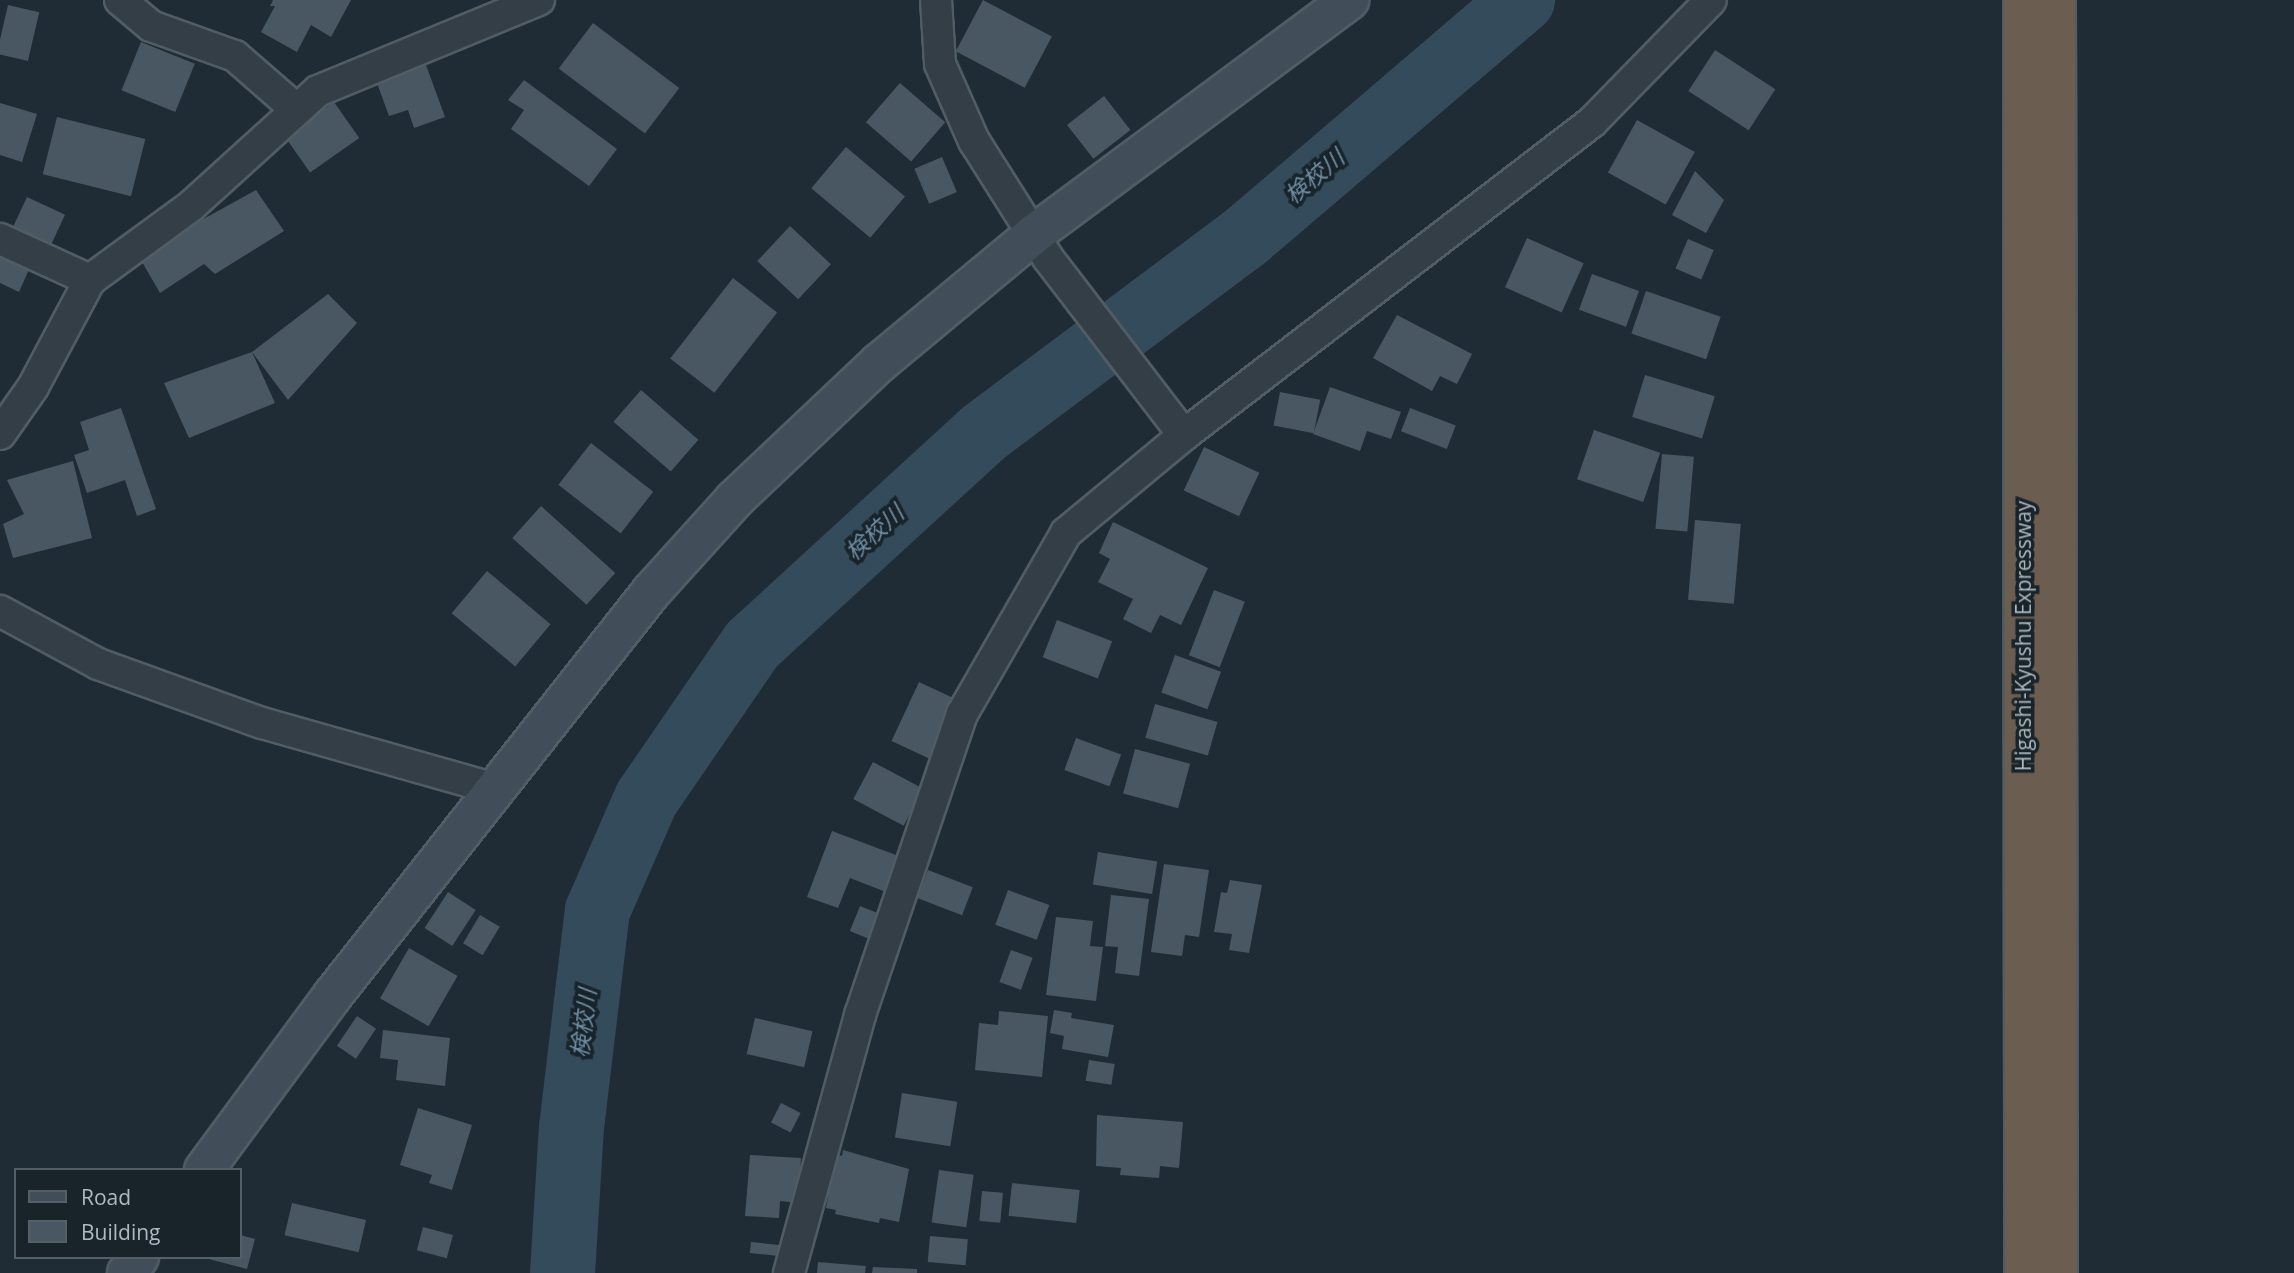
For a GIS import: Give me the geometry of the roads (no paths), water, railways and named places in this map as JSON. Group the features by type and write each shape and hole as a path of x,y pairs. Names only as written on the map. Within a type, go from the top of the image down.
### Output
{"highway":[{"name":"Higashi-Kyushu Expressway","path":"2024,1273 2040,15"},
{"name":"Higashi-Kyushu Expressway","path":"2040,15 2058,1273"}],"street":[{"path":"120,0 151,26 235,56 297,110"},
{"path":"0,434 33,387 90,280 191,206 318,91 539,0"},
{"path":"936,0 940,64 974,141 1040,246 1184,435"},
{"path":"206,1168 495,789 651,592 734,500 878,363 1040,246 1349,0"},
{"path":"789,1273 860,1015 962,714 1066,533 1184,435 1592,122 1711,0"},
{"path":"0,239 90,280"},
{"path":"0,611 98,664 262,723 495,789"}],"waterway":[{"name":"検校川","path":"562,1273 571,1127 597,910 646,798 752,644 982,433 1243,238 1522,0"}]}
